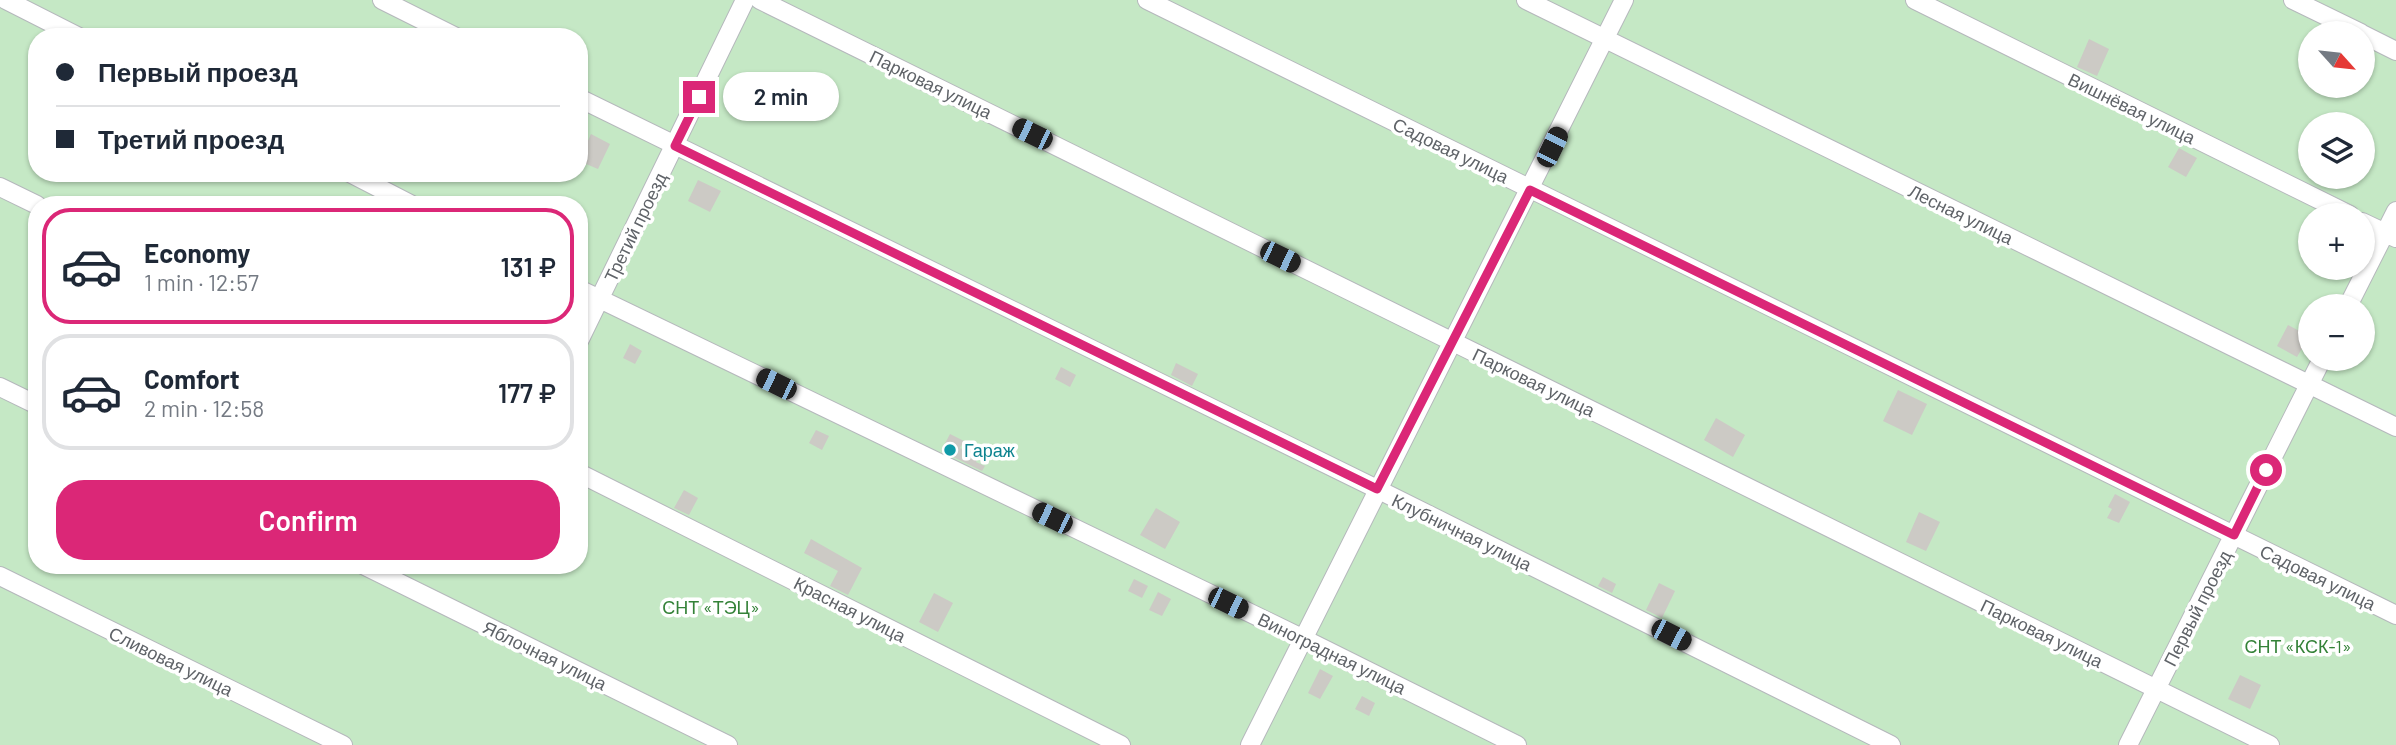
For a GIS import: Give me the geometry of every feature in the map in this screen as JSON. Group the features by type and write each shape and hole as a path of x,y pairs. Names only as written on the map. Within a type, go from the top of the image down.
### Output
{"street":[{"path":"6,0 61,28"},
{"path":"382,0 438,28"},
{"name":"Третий проезд","path":"588,323 745,0"},
{"name":"Парковая улица","path":"760,0 2270,745"},
{"name":"Садовая улица","path":"1147,0 2396,615"},
{"name":"Лесная улица","path":"1526,0 2396,427"},
{"path":"1250,745 1624,0"},
{"name":"Вишнёвая улица","path":"1915,0 2326,203"},
{"path":"2293,0 2336,21"},
{"path":"2375,40 2396,51"},
{"name":"Клубничная улица","path":"588,102 1377,489 1891,745"},
{"path":"367,182 395,196"},
{"path":"0,187 28,201"},
{"path":"2355,294 2391,236 2396,211"},
{"path":"2375,228 2391,236"},
{"name":"Виноградная улица","path":"588,293 1304,639 1517,745"},
{"name":"Первый проезд","path":"2128,745 2316,371"},
{"path":"0,387 28,401"},
{"name":"Красная улица","path":"588,478 1121,745"},
{"name":"Яблочная улица","path":"381,574 728,745"},
{"name":"Сливовая улица","path":"0,576 343,745"}],"green space":[{"path":"0,0 2396,0 2396,745 0,745"}],"building":[{"path":"2089,39 2109,49 2097,76 2077,67"},
{"path":"591,134 610,144 598,169 588,165 588,141"},
{"path":"2179,148 2197,158 2186,177 2168,167"},
{"path":"698,180 721,191 710,212 688,201"},
{"path":"2288,325 2298,330 2297,357 2277,346"},
{"path":"630,344 642,351 635,364 623,358"},
{"path":"1176,363 1198,374 1192,386 1171,375"},
{"path":"1061,367 1076,375 1070,387 1055,379"},
{"path":"1898,390 1927,404 1912,435 1883,421"},
{"path":"1716,418 1745,435 1733,457 1704,440"},
{"path":"816,430 829,436 822,450 809,443"},
{"path":"950,434 964,441 960,448 978,457 976,462 985,466 982,471 941,451"},
{"path":"684,490 698,498 689,515 674,508"},
{"path":"2115,494 2130,502 2119,523 2107,518 2112,509 2108,507"},
{"path":"1156,508 1180,522 1165,549 1140,535"},
{"path":"1919,512 1940,522 1926,551 1906,542"},
{"path":"811,539 862,568 848,595 830,586 838,571 804,553"},
{"path":"1603,577 1616,584 1612,593 1598,586"},
{"path":"1134,579 1148,586 1142,598 1128,591"},
{"path":"1659,583 1675,591 1662,618 1646,610"},
{"path":"1158,592 1171,599 1162,616 1149,610"},
{"path":"934,593 953,603 938,632 919,622"},
{"path":"1320,669 1333,676 1320,699 1308,693"},
{"path":"2240,675 2261,685 2250,709 2228,699"},
{"path":"1362,696 1375,703 1369,716 1355,709"}],"place":[{"name":"Гараж","path":"950,450"}],"route":[{"path":"699,97 675,146 1377,489 1530,190 2234,535 2266,470"}],"park label":[{"name":"СНТ «ТЭЦ»","path":"711,607"},
{"name":"СНТ «КСК-1»","path":"2298,646"}]}
